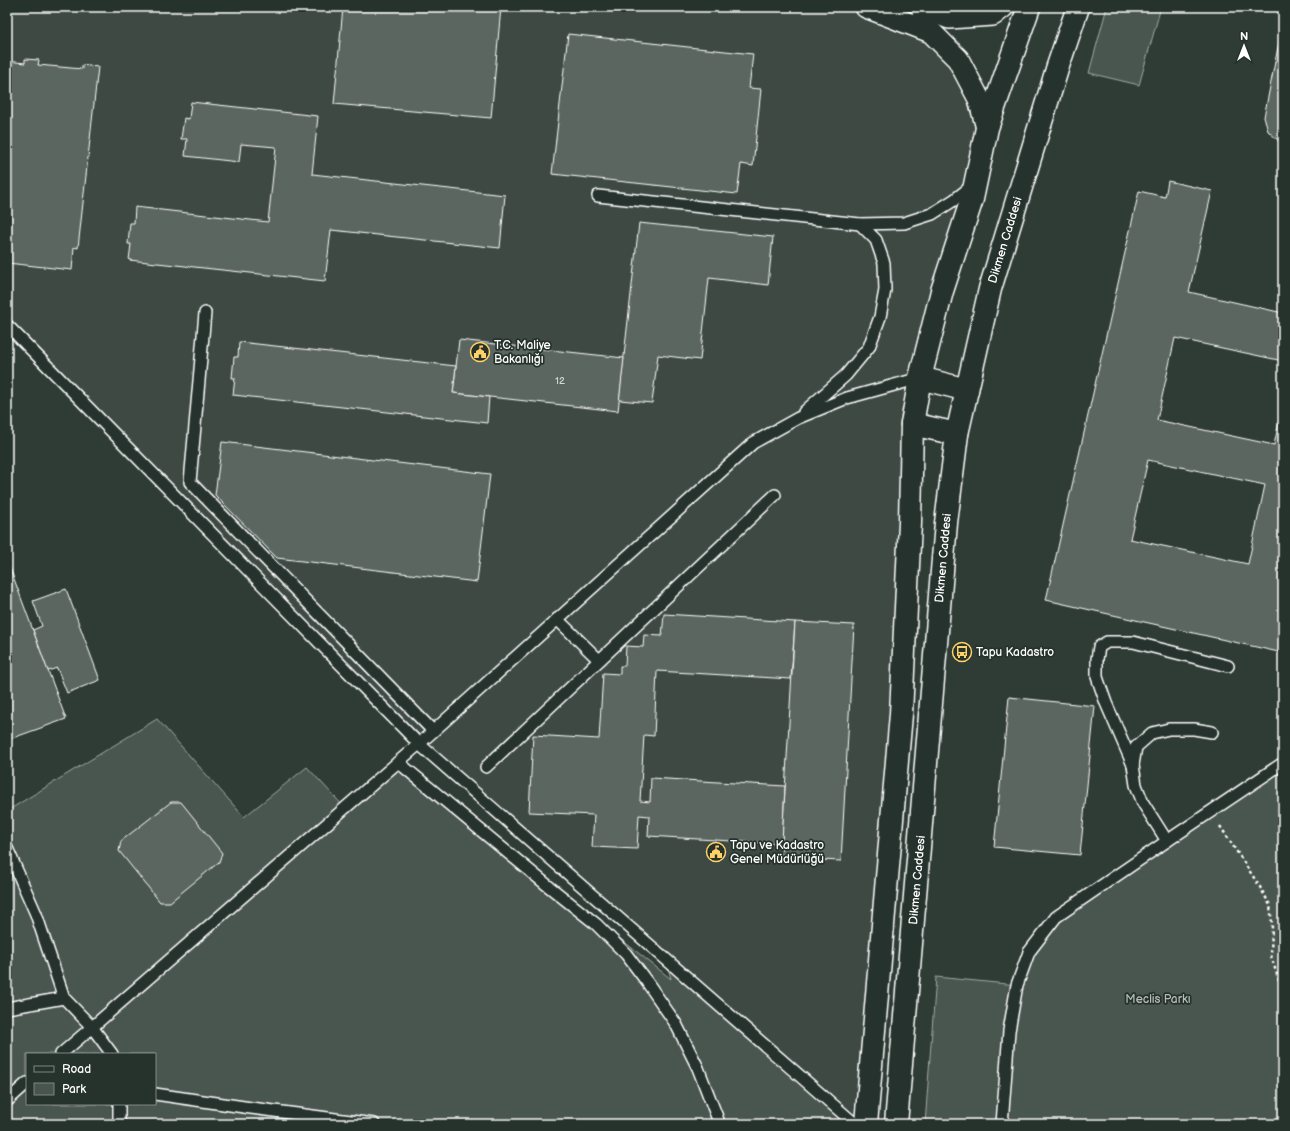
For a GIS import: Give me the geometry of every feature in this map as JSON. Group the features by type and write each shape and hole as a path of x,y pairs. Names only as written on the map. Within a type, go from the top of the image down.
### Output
{"main road":[{"path":"866,1124 901,714 910,523 912,424 920,378 942,291 972,199 987,128 1029,7"},
{"name":"Dikmen Caddesi","path":"896,1124 946,523 957,434 990,289 1058,66 1078,7"},
{"path":"920,378 967,390"},
{"path":"912,424 957,434"}],"street":[{"path":"866,7 931,32 958,59 979,99 987,128"},
{"path":"921,7 949,18 993,15 1003,7"}],"lane":[{"path":"598,196 860,224 904,223 932,214 954,200 976,182"},
{"path":"798,418 846,375 869,347 880,317 885,290 884,263 876,240 860,224"},
{"path":"205,313 190,482 433,731"},
{"path":"7,325 418,744 855,1124"},
{"path":"62,1053 398,762 753,443 798,418 847,398 920,378"},
{"path":"486,767 775,495"},
{"path":"557,619 599,660"},
{"path":"1167,841 1143,803 1136,785 1133,765 1106,703 1097,677 1099,647 1107,642 1132,642 1228,666"},
{"path":"1133,765 1136,747 1152,733 1169,729 1194,729 1212,732"},
{"path":"398,762 596,924 626,954 676,1024 698,1068 719,1124"},
{"path":"1002,1124 1009,1031 1017,985 1029,952 1056,917 1283,764"},
{"path":"7,848 36,914 64,998 92,1027 111,1053"},
{"path":"7,1008 64,998"},
{"path":"7,1101 26,1085"},
{"path":"156,1094 374,1124"},
{"path":"119,1105 119,1124"}],"path":[{"path":"1210,813 1260,886 1270,905 1272,924 1271,956 1283,993"}],"shaded area":[{"name":"T.C. Maliye Bakanlığı","path":"7,7 866,7 931,32 987,128 920,378 866,1124 855,1124 419,744 7,325"}],"green space":[{"path":"1107,7 1161,7 1139,85 1089,73"},
{"path":"157,719 244,817 307,767 345,808 398,762 671,979 666,960 855,1124 7,1124 7,811"},
{"name":"Meclis Parkı","path":"1283,763 1283,1124 925,1124 936,977 1017,985 1029,952 1056,917"}],"building":[{"path":"343,7 501,7 491,118 334,104"},
{"path":"7,31 10,31 7,57"},
{"path":"568,34 753,54 749,88 761,89 753,166 741,164 737,194 552,174"},
{"path":"1283,36 1283,144 1268,131 1264,117 1280,37"},
{"path":"25,59 39,60 38,65 82,69 82,65 98,67 78,248 74,247 72,270 7,263 9,240 7,240 7,61 25,63"},
{"path":"191,102 318,116 312,174 505,195 500,248 331,230 325,281 129,260 131,244 128,244 130,223 134,223 135,207 268,222 276,147 241,144 239,162 185,156 187,139 181,139 184,118 189,119"},
{"path":"1168,181 1212,191 1189,292 1283,313 1283,361 1175,338 1157,420 1274,445 1283,403 1283,653 1046,600 1139,191 1165,197","holes":["1148,460 1265,485 1248,564 1130,539"]},
{"path":"639,223 773,237 768,285 709,278 700,360 658,355 652,403 619,400"},
{"path":"459,340 624,358 618,411 453,393"},
{"path":"239,342 456,366 453,393 489,397 487,423 233,395 235,378 232,378 234,357 238,357"},
{"path":"222,442 490,474 477,582 277,558 215,495"},
{"path":"7,560 66,719 7,740"},
{"path":"66,589 100,680 67,693 57,668 48,671 33,630 42,626 33,601"},
{"path":"664,614 795,622 791,679 657,671 654,736 644,735 640,801 650,802 651,778 785,786 782,844 648,836 649,816 639,815 637,849 592,847 594,815 529,812 533,735 599,739 603,673 620,674 620,666 625,666 626,646 643,647 644,635 662,636"},
{"path":"795,622 854,625 841,861 781,858"},
{"path":"1009,697 1095,706 1080,855 994,847"},
{"path":"171,802 181,802 222,853 219,862 170,902 160,902 119,851 121,841"}],"place":[{"name":"T.C. Maliye Bakanlığı","path":"480,352"},
{"name":"Tapu Kadastro","path":"962,652"},
{"name":"Tapu ve Kadastro Genel Müdürlüğü","path":"716,852"}]}
